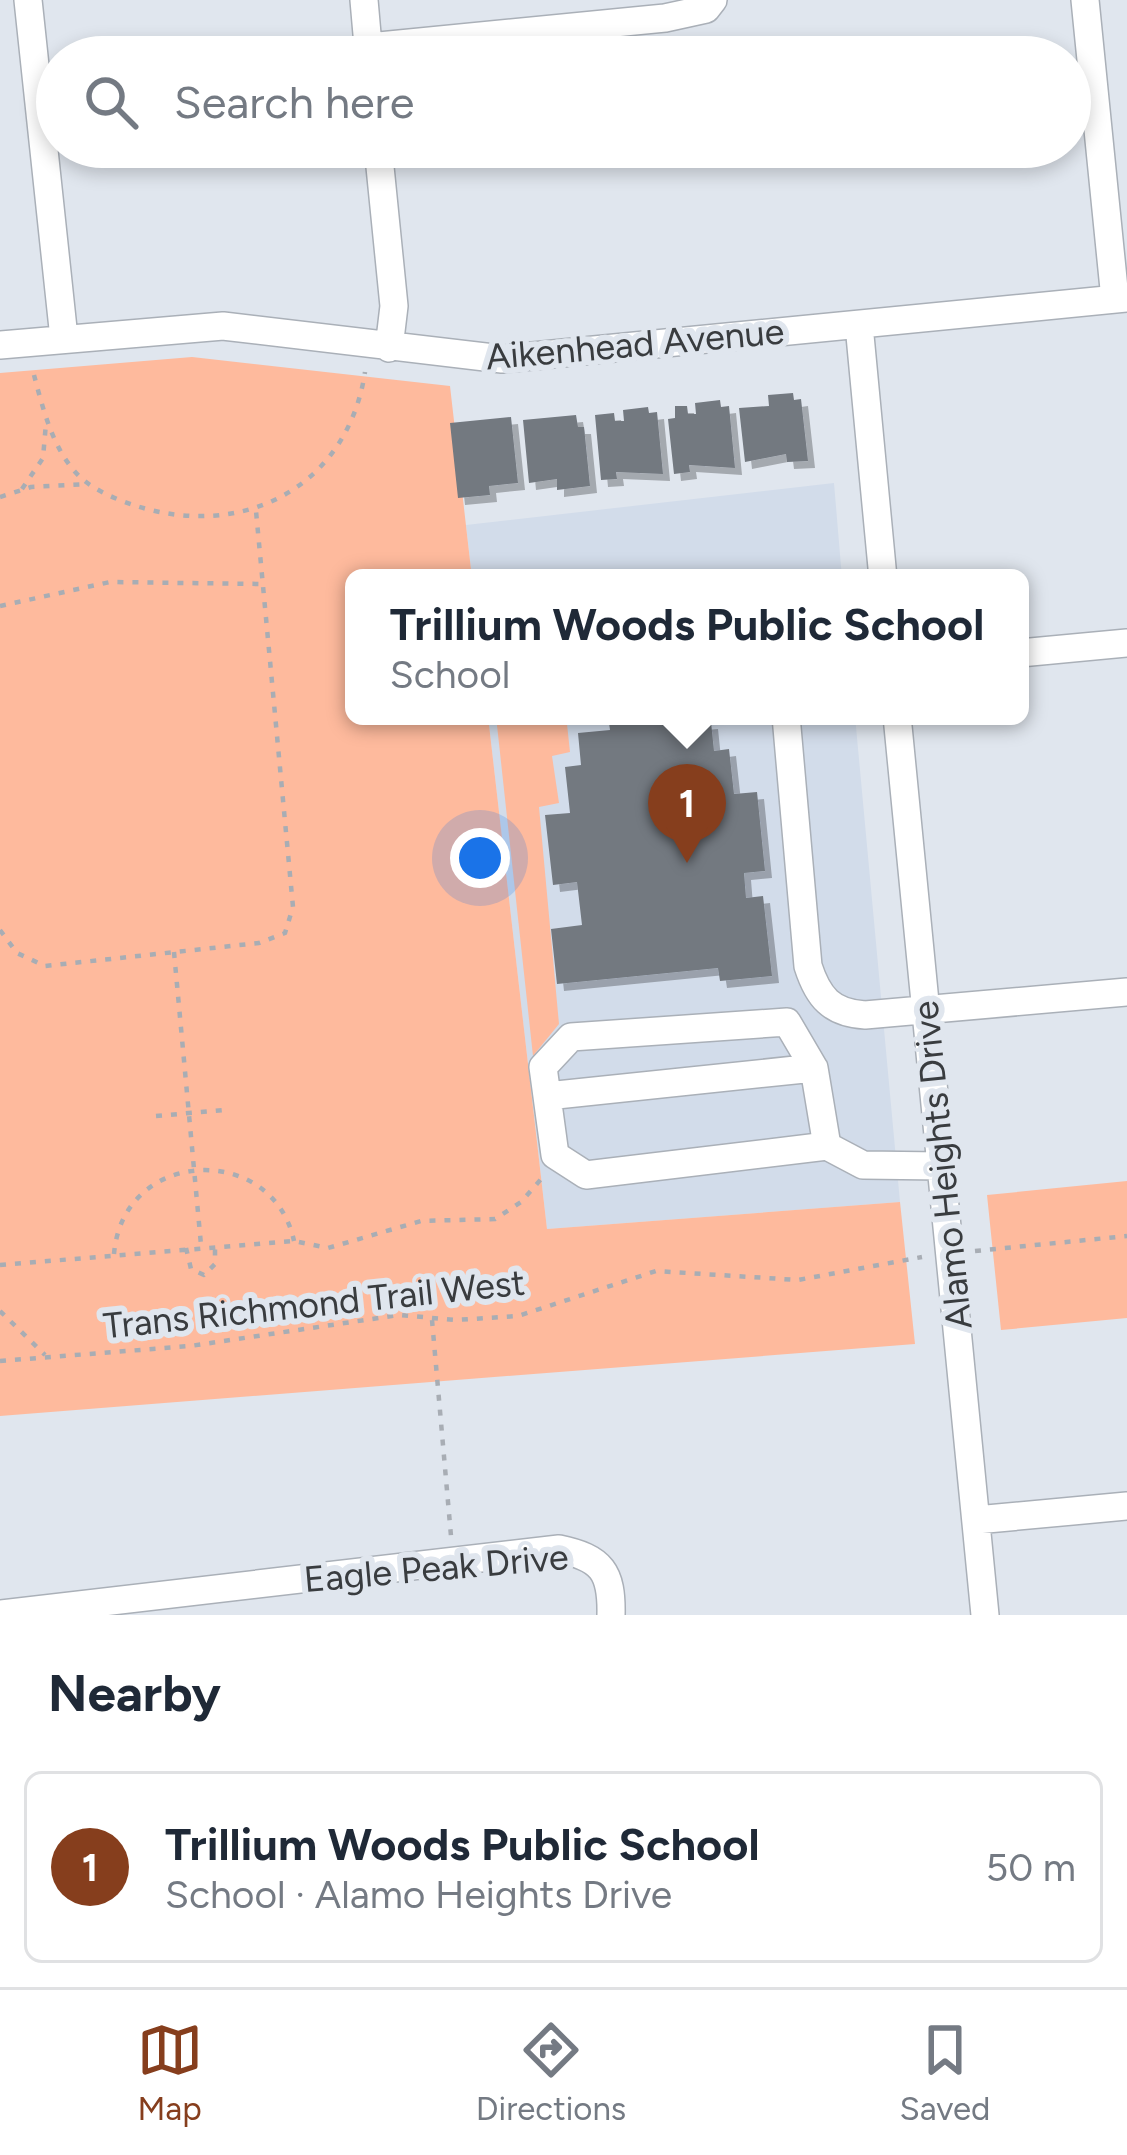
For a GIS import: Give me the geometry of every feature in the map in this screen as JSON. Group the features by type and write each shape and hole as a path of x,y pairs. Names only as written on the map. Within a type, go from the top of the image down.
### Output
{"street":[{"path":"28,0 36,75"},
{"path":"364,0 367,36"},
{"path":"508,36 664,18 706,9 713,0"},
{"path":"1085,0 1089,36"},
{"path":"1091,50 1121,298"},
{"path":"46,168 64,338"},
{"path":"380,168 394,306 388,348"},
{"name":"Aikenhead Avenue","path":"0,345 223,326 502,359 1121,298"},
{"path":"859,325 882,569"},
{"path":"1029,652 1127,643"},
{"path":"787,725 808,966 815,990 829,1006 848,1014 926,1011 1127,992"},
{"name":"Alamo Heights Drive","path":"898,725 986,1615"},
{"path":"827,1146 814,1068 787,1022 571,1037 543,1067 560,1157 586,1175 827,1146 863,1165 941,1166"},
{"path":"547,1096 814,1068"},
{"path":"976,1520 1127,1506"},
{"name":"Eagle Peak Drive","path":"0,1614 559,1550 587,1555 605,1568 612,1582 611,1615"}],"path":[{"path":"34,375 46,423 80,477 135,507 193,520 256,511 304,483 340,446 359,412 366,366"},
{"path":"21,490 43,458 46,423"},
{"path":"0,497 21,490 92,484"},
{"path":"0,930 17,953 46,966 259,944 285,934 293,907 256,511"},
{"path":"0,606 110,582 262,584"},
{"path":"174,952 201,1247"},
{"path":"157,1116 224,1109"},
{"path":"0,1265 294,1241 328,1248 421,1220 495,1219 521,1202 560,1157"},
{"path":"114,1254 117,1223 138,1195 155,1179 194,1172 230,1173 267,1192 290,1221 294,1241"},
{"name":"Trans Richmond Trail West","path":"0,1361 212,1343 363,1319 518,1316 656,1271 798,1280 882,1260 1127,1236"},
{"path":"186,1248 190,1269 204,1275 215,1264 215,1246"},
{"path":"0,1311 45,1355"},
{"path":"432,1318 452,1536"}],"shaded area":[{"path":"192,357 450,386 471,569 345,569 345,725 489,725 547,1229 900,1202 915,1344 0,1416 0,373"},
{"path":"834,483 841,569 471,569 466,525"},
{"path":"489,725 856,725 900,1202 547,1229"},
{"path":"497,725 567,725 570,752 552,756 559,803 539,807 559,1024 533,1056"},
{"path":"1127,1181 1127,1318 1001,1330 987,1195"}],"building":[{"path":"793,393 794,400 801,399 808,461 787,462 786,454 745,462 739,408 769,406 768,395"},
{"path":"720,400 721,407 729,406 735,468 689,465 690,472 674,474 668,419 675,418 675,406 687,406 688,414 696,414 695,403"},
{"path":"648,407 649,413 657,412 663,474 616,472 617,479 601,480 595,415 614,413 615,421 624,421 623,410"},
{"path":"576,415 578,427 584,427 590,486 557,490 557,479 529,483 523,420"},
{"path":"511,417 518,483 489,486 490,495 458,498 450,423"},
{"path":"609,725 711,725 714,751 729,749 734,794 757,792 765,871 744,873 746,898 763,896 772,976 720,981 718,968 557,984 551,929 582,925 577,882 553,885 545,815 570,813 565,767 581,765 578,733 610,730"}],"place":[{"name":"Trillium Woods Public School","path":"687,863"}]}
